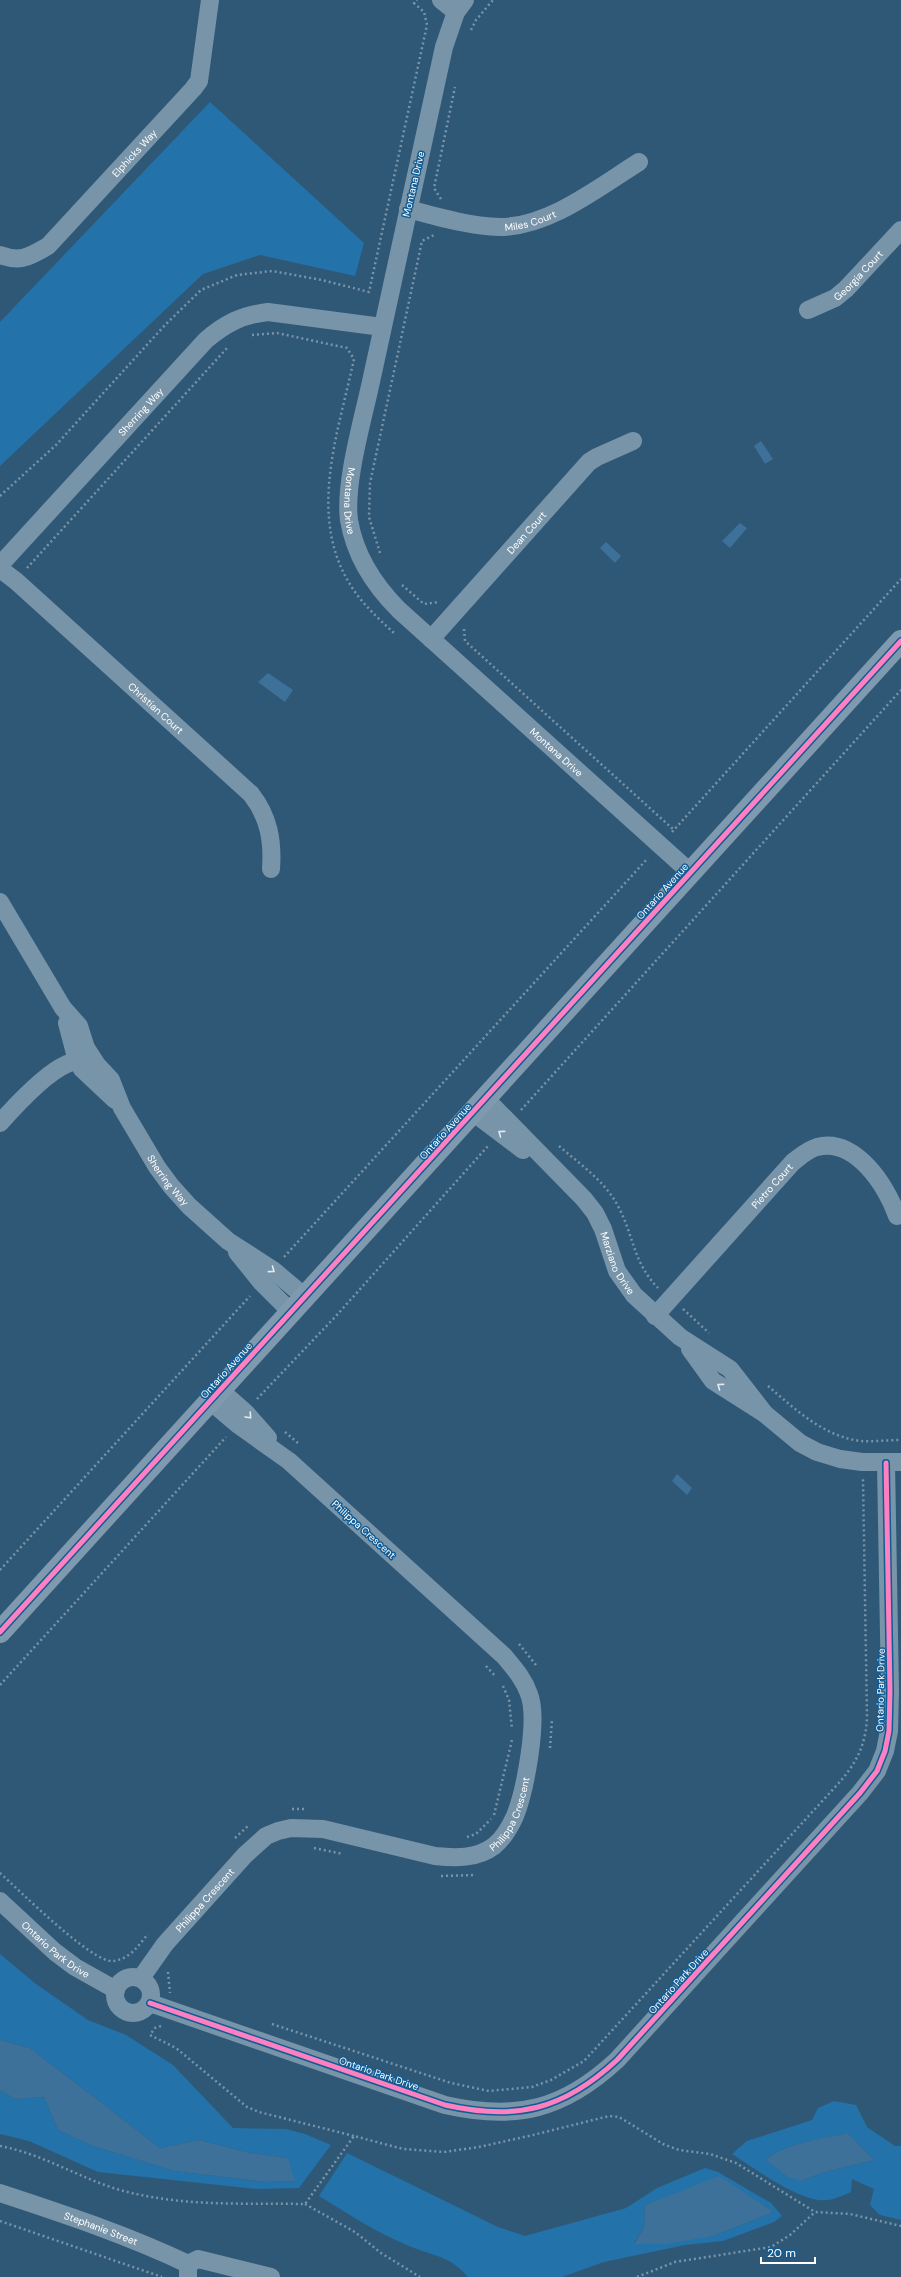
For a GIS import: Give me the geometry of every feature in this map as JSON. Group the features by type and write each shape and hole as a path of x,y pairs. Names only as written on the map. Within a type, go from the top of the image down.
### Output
{"street":[{"name":"Elphicks Way","path":"0,255 8,258 25,259 48,246 193,89 199,81 210,0"},
{"path":"441,0 460,6"},
{"name":"Montana Drive","path":"460,6 444,48 380,334 350,483 349,518 353,539 369,575 382,593 690,873"},
{"name":"Miles Court","path":"408,209 478,225 502,227 541,219 559,211 639,162"},
{"name":"Georgia Court","path":"808,310 835,298 846,290 901,230"},
{"name":"Sherring Way","path":"0,565 206,340 222,327 237,318 251,314 285,313 310,318 351,333 380,334"},
{"name":"Dean Court","path":"431,639 452,613 589,462 633,441"},
{"name":"Christian Court","path":"0,569 16,581 252,794 266,818 271,841 272,869"},
{"name":"Ontario Avenue","path":"0,1632 480,1106 901,641"},
{"name":"Sherring Way","path":"0,902 63,1008 79,1026 83,1063 111,1080 122,1108 157,1167 171,1186 190,1206 298,1305"},
{"path":"0,1123 31,1092 66,1079 83,1063"},
{"name":"Marziano Drive","path":"480,1106 584,1199 595,1213 603,1229 617,1271 634,1295 655,1316 680,1337 713,1381 765,1414 800,1443 817,1452 840,1459 862,1462 893,1463"},
{"name":"Pietro Court","path":"655,1316 793,1162 807,1151 828,1146 840,1147 852,1153 866,1166 886,1191 897,1216"},
{"name":"Philippa Crescent","path":"141,1978 165,1944 245,1856 261,1840 278,1831 307,1827 435,1856 467,1857 480,1853 493,1846 503,1836 515,1816 533,1726 529,1694 515,1669 289,1461 215,1396"},
{"name":"Ontario Park Drive","path":"158,2006 445,2105 462,2109 503,2113 521,2112 563,2100 600,2076 618,2060 855,1799 877,1771 885,1751 889,1731 893,1463"},
{"name":"Ontario Park Drive","path":"0,1901 55,1952 75,1967 116,1990"},
{"path":"135,1977 141,1978 149,1986 152,1997 158,2006 147,2008 136,2014 124,2011 116,2002 116,1990 123,1980 135,1977"},
{"name":"Stephanie Street","path":"0,2193 85,2220 149,2245 188,2270"},
{"path":"188,2270 198,2259 271,2277"}],"path":[{"path":"369,292 427,25 424,12 414,3 417,0"},
{"path":"468,36 476,20 494,0"},
{"path":"383,557 374,535 370,518 370,483 422,241 435,235 441,200 434,188 456,82"},
{"path":"250,335 277,333 347,348 354,359 329,475 327,508 334,547 347,578 358,596 394,633"},
{"path":"16,581 209,368 234,344"},
{"path":"0,1570 901,579"},
{"path":"398,581 424,604 438,602 452,613 464,625 465,641 674,830"},
{"path":"0,1686 901,690"},
{"path":"678,1304 711,1335"},
{"path":"767,1385 817,1426 847,1438 862,1441 901,1440"},
{"path":"283,1430 301,1446"},
{"path":"269,2023 451,2083 489,2091 532,2087 551,2080 584,2062 598,2049 837,1785 858,1758 865,1737 867,1716 862,1441"},
{"path":"514,1639 531,1657 540,1671"},
{"path":"485,1666 498,1679"},
{"path":"462,1838 476,1834 482,1829 490,1821 497,1804 513,1733 509,1700 502,1684"},
{"path":"549,1753 552,1739 551,1712"},
{"path":"289,1809 313,1809"},
{"path":"310,1847 351,1856"},
{"path":"0,1873 72,1938 105,1961 112,1961 127,1957 142,1941"},
{"path":"438,1875 468,1877 482,1874"},
{"path":"168,1969 171,1991 158,2006 161,2026 155,2028 150,2035 188,2058 247,2107 259,2112 403,2149 444,2152 533,2136 609,2116 619,2117 662,2144 679,2150 710,2154 736,2163 815,2212 850,2214 901,2226"},
{"path":"306,2204 315,2188 354,2136"},
{"path":"0,2146 26,2152 118,2190 153,2198 188,2202 306,2204 355,2232 381,2253 420,2277"},
{"path":"636,2277 676,2262 771,2246 790,2235 815,2212"},
{"path":"0,2221 162,2277"}],"shaded area":[{"path":"210,102 364,243 355,276 260,255 203,274 0,466 0,322"},
{"path":"761,441 773,459 765,464 754,446"},
{"path":"740,523 747,528 730,548 722,541"},
{"path":"606,542 621,556 615,563 600,548"},
{"path":"268,673 293,690 285,702 258,682"},
{"path":"677,1474 692,1488 687,1495 672,1481"},
{"path":"0,1954 36,1984 88,2020 126,2035 173,2065 233,2128 286,2129 305,2134 331,2145 299,2188 257,2189 98,2172 29,2141 0,2134 0,2091 16,2099 44,2097 58,2130 90,2145 174,2171 267,2182 294,2181 288,2158 250,2153 199,2140 160,2148 30,2048 0,2040"},
{"path":"0,2040 30,2048 160,2148 199,2140 250,2153 288,2158 295,2181 267,2182 174,2171 90,2145 58,2130 44,2097 16,2099 0,2091"},
{"path":"834,2101 856,2105 867,2127 895,2146 901,2146 901,2220 880,2215 870,2205 874,2189 852,2179 851,2192 828,2200 817,2200 778,2184 732,2154 747,2141 812,2120 818,2108","holes":["848,2133 874,2160 821,2173 802,2181 766,2160 773,2154 793,2146"]},
{"path":"848,2133 874,2160 821,2173 802,2181 788,2177 766,2160 773,2154 793,2146"},
{"path":"347,2153 498,2227 525,2236 626,2208 657,2188 705,2168 718,2172 771,2203 782,2216 774,2222 723,2241 685,2245 604,2262 562,2277 468,2277 454,2264 447,2260 386,2236 319,2196","holes":["719,2177 774,2212 713,2236 634,2243 644,2227 645,2205"]},
{"path":"719,2176 774,2212 713,2236 667,2244 634,2244 644,2227 645,2205"}],"cycle path":[{"path":"0,1632 901,641"},
{"path":"150,2003 445,2105 471,2110 494,2112 516,2111 537,2107 558,2100 597,2077 617,2060 860,1793 877,1771 885,1751 889,1731 890,1691 886,1463"}]}
